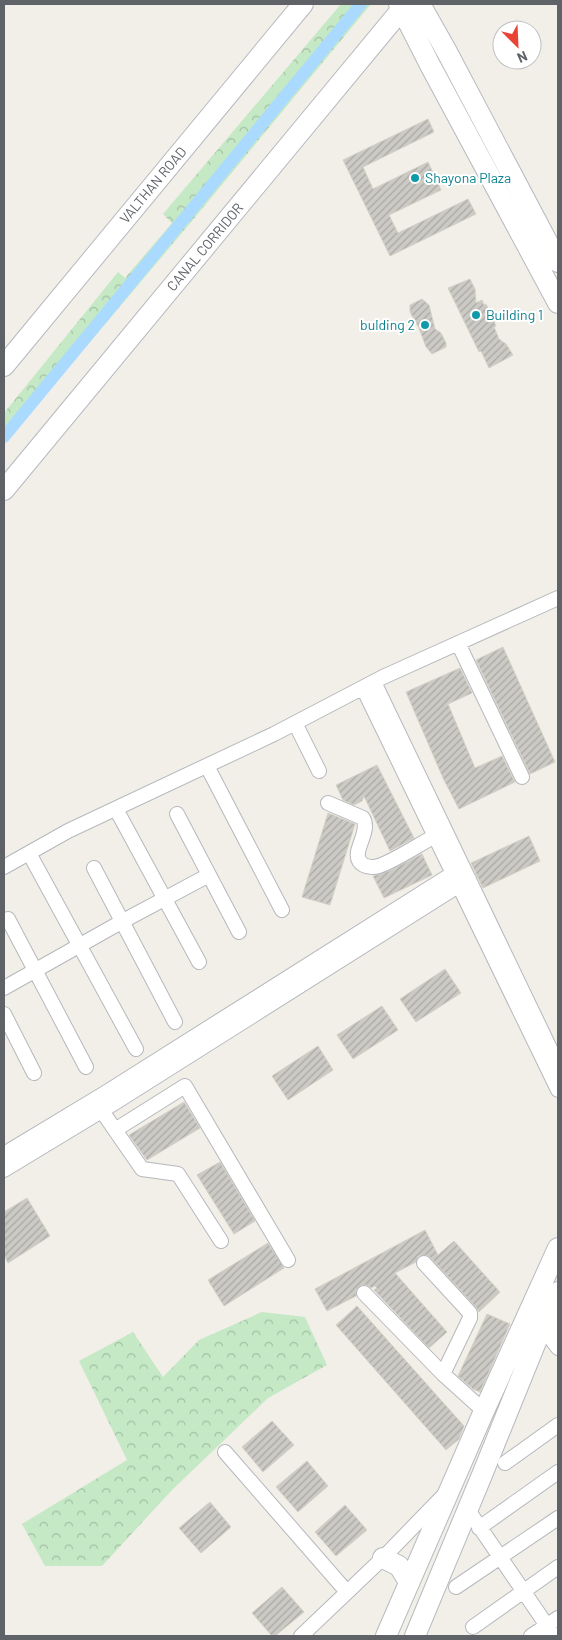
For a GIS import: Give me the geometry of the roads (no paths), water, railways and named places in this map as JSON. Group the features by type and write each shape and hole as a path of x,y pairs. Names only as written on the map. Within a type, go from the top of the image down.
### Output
{"street":[{"name":"VALTHAN ROAD","path":"4,366 303,4"},
{"path":"407,5 452,61 558,262"},
{"path":"407,5 430,65 558,303"},
{"name":"CANAL CORRIDOR","path":"4,490 407,5"},
{"path":"4,867 68,831 207,766 369,685 558,598"},
{"path":"458,643 522,777"},
{"path":"369,685 435,836 461,876 558,1065"},
{"path":"369,685 461,876 558,1090"},
{"path":"295,723 319,771"},
{"path":"207,766 282,910"},
{"path":"328,803 363,818 365,826 358,859 367,866 379,866 435,836"},
{"path":"116,809 199,962"},
{"path":"177,814 239,932"},
{"path":"29,853 136,1049"},
{"path":"94,868 175,1022"},
{"path":"4,988 209,875"},
{"path":"4,1170 102,1111 461,876"},
{"path":"4,1154 461,876"},
{"path":"8,919 86,1067"},
{"path":"4,1014 34,1073"},
{"path":"115,1130 185,1086 288,1260"},
{"path":"102,1111 142,1169 178,1174 221,1241"},
{"path":"386,1636 484,1411 558,1248"},
{"path":"424,1263 470,1313 470,1318 443,1374"},
{"path":"415,1636 482,1475 549,1329 558,1292"},
{"path":"364,1293 443,1374 484,1411"},
{"path":"549,1329 558,1348"},
{"path":"505,1463 558,1425"},
{"path":"225,1452 347,1592"},
{"path":"459,1468 482,1475"},
{"path":"479,1528 558,1472"},
{"path":"301,1636 383,1558 451,1488"},
{"path":"468,1510 498,1557 550,1631"},
{"path":"456,1587 558,1518"},
{"path":"383,1558 399,1566 409,1582"},
{"path":"472,1627 558,1567"},
{"path":"531,1636 550,1631 558,1618"}],"waterway":[{"path":"4,437 361,4"}],"place":[{"name":"Shayona Plaza","path":"415,178"},
{"name":"Building 1","path":"476,315"},
{"name":"bulding 2","path":"425,325"}]}
